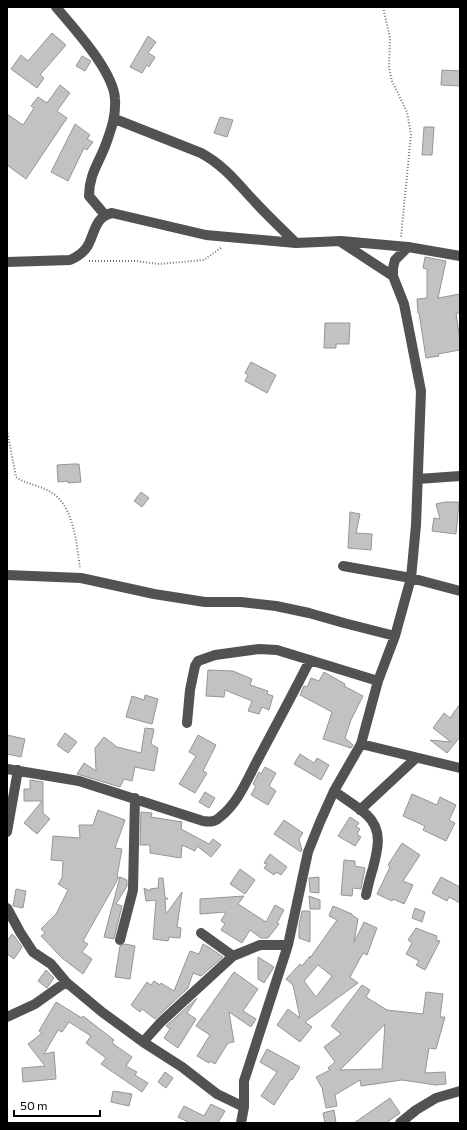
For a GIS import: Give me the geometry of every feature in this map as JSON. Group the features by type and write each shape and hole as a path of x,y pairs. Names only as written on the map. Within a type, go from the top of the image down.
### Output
{"street":[{"path":"56,7 72,25 103,67 115,98 115,119 106,145 92,174 89,186 89,196 105,215"},
{"path":"115,119 201,153 213,160 223,167 296,243"},
{"path":"7,262 70,260 79,256 87,247 99,220 105,215 112,213 206,235 296,243 341,241 404,246 460,256"},
{"path":"341,241 393,276"},
{"path":"241,1123 244,1107 244,1081 288,945 308,852 334,791 361,744 378,681 395,636 411,578 416,525 421,392 404,304 393,276 393,264 404,246"},
{"path":"418,479 460,476"},
{"path":"344,566 411,578 460,590"},
{"path":"7,575 81,578 154,594 204,602 241,602 276,606 309,613 344,624 395,636"},
{"path":"187,724 191,679 195,666 198,661 215,655 259,649 277,650 338,670 378,681"},
{"path":"7,768 79,781 203,821 208,822 218,819 232,806 245,784 310,660"},
{"path":"361,744 460,768"},
{"path":"360,810 416,758"},
{"path":"7,832 18,770"},
{"path":"334,791 368,816 374,824 379,841 366,895"},
{"path":"120,940 133,890 135,798"},
{"path":"7,908 20,932 34,952 51,964 66,982 143,1042 182,1067 217,1094 244,1107"},
{"path":"201,933 233,956"},
{"path":"143,1042 161,1022 233,956 260,945 288,945"},
{"path":"7,1017 35,1004 66,982"},
{"path":"400,1123 416,1110 436,1098 460,1091"}],"path":[{"path":"383,7 390,38 388,67 392,81 407,112 411,134 404,246"},
{"path":"70,260 136,261 159,264 204,260 234,237"},
{"path":"7,430 16,477 25,483 53,493 61,501 70,515 81,578"}],"building":[{"path":"52,33 66,45 40,75 44,78 37,88 11,69 21,55 28,61"},
{"path":"148,36 156,42 148,53 155,57 149,67 147,65 142,73 130,67"},
{"path":"82,56 91,61 85,71 76,66"},
{"path":"442,70 460,71 460,86 441,85"},
{"path":"60,85 70,93 57,111 67,118 26,179 7,165 7,114 23,125 34,108 31,106 38,97 47,103"},
{"path":"220,117 233,120 227,137 214,133"},
{"path":"75,124 90,135 87,139 93,142 87,150 84,148 68,181 51,172"},
{"path":"424,127 434,127 432,155 422,155"},
{"path":"425,257 446,261 438,298 460,294 460,313 456,313 460,350 426,358 417,299 427,298 427,269 423,268"},
{"path":"325,323 350,323 349,344 336,344 336,348 324,348"},
{"path":"251,362 276,375 267,393 245,381 248,375 245,373"},
{"path":"79,464 81,482 58,482 57,465"},
{"path":"141,492 149,498 142,507 134,501"},
{"path":"445,502 459,502 456,534 432,531 434,518 440,519 436,504"},
{"path":"350,512 360,514 356,533 372,534 371,550 348,548"},
{"path":"208,670 233,671 252,679 250,685 268,691 267,694 273,696 269,710 262,707 259,714 248,711 252,701 225,690 224,697 206,696"},
{"path":"324,672 345,684 344,686 363,696 351,720 345,738 353,745 351,748 323,739 332,712 300,695 304,686 307,687 311,678 319,681"},
{"path":"145,695 158,699 152,724 126,717 132,696 144,700"},
{"path":"460,704 460,737 447,753 430,740 451,742 433,728 444,713 450,718"},
{"path":"145,728 154,729 151,744 158,748 154,771 135,767 132,781 124,779 120,787 77,774 84,763 96,771 95,748 104,737 117,747 141,753"},
{"path":"65,733 77,742 68,753 57,745"},
{"path":"7,735 25,739 21,757 7,754"},
{"path":"198,735 216,745 203,771 207,773 195,793 179,784 196,756 189,752"},
{"path":"300,754 314,763 317,758 329,765 321,780 294,764"},
{"path":"265,767 276,773 269,786 276,791 268,805 251,795 256,786 253,784 259,772 261,774"},
{"path":"30,780 43,782 43,813 50,819 37,834 24,823 42,801 24,801 24,789 30,789"},
{"path":"205,792 215,798 209,808 199,802"},
{"path":"412,794 437,805 440,797 456,805 449,820 455,823 446,841 423,830 425,826 403,816"},
{"path":"98,810 125,820 115,848 122,849 117,876 119,877 83,941 88,944 82,952 92,959 83,974 62,958 41,936 45,933 41,929 56,914 68,890 58,884 62,878 63,861 51,860 53,836 80,838 79,825 93,825"},
{"path":"141,812 152,813 151,817 182,822 181,829 209,844 213,839 221,845 211,857 197,846 195,851 182,845 181,858 150,853 150,845 140,845"},
{"path":"350,817 359,823 356,827 360,829 357,834 361,837 355,846 338,836"},
{"path":"284,820 303,833 299,839 302,850 301,852 274,834"},
{"path":"402,843 420,855 403,881 413,885 404,904 393,899 392,901 377,894 390,867 388,865"},
{"path":"270,854 287,867 281,875 276,872 274,875 264,868 267,864 264,863"},
{"path":"344,860 355,861 355,866 365,868 361,889 353,888 352,896 341,895"},
{"path":"240,869 255,880 245,894 230,884"},
{"path":"120,877 127,880 127,886 116,904 122,906 114,939 104,937"},
{"path":"319,877 319,893 310,892 309,878"},
{"path":"441,877 460,887 460,903 449,897 447,901 432,893"},
{"path":"159,878 163,878 165,897 168,899 165,899 166,914 182,892 177,927 181,928 180,938 169,937 168,941 153,939 156,900 146,901 144,888 150,891 150,889 158,888"},
{"path":"16,889 26,891 23,908 13,906"},
{"path":"244,896 238,904 266,922 275,905 284,910 277,923 279,924 268,938 261,938 250,930 242,943 221,930 225,924 221,921 226,912 200,914 200,899"},
{"path":"309,896 320,900 320,909 310,909"},
{"path":"333,906 352,914 358,919 354,942 364,922 377,928 367,955 363,953 350,977 358,983 305,1022 312,1027 300,1042 277,1025 288,1009 300,1018 293,985 286,979 300,964 302,966 310,956 310,958 337,920 329,916","holes":["318,965 332,976 316,997 304,981"]},
{"path":"415,908 425,912 422,922 412,918"},
{"path":"302,911 310,911 310,942 299,938 299,925"},
{"path":"416,928 437,936 436,940 440,941 425,970 416,965 419,961 406,954 412,943 408,940"},
{"path":"12,934 22,947 14,959 7,954 7,941"},
{"path":"125,944 135,946 130,979 115,977 120,946"},
{"path":"203,944 223,957 201,976 193,973 188,988 155,1019 142,1009 140,1012 131,1005 147,982 151,985 154,981 160,985 161,983 174,991 190,951 199,954"},
{"path":"258,957 274,967 264,983 258,979"},
{"path":"46,970 54,978 47,988 38,981"},
{"path":"234,972 258,989 243,1011 256,1019 251,1027 229,1012 234,1042 228,1043 215,1064 210,1061 209,1063 197,1056 210,1035 196,1026"},
{"path":"362,985 370,990 366,997 387,1010 423,1014 426,992 443,994 440,1017 445,1017 436,1049 429,1048 425,1073 445,1072 446,1084 436,1085 402,1080 361,1086 360,1080 335,1095 337,1106 326,1108 322,1088 316,1077 330,1070 328,1068 335,1062 324,1047 341,1034 331,1026","holes":["385,1024 382,1069 340,1070"]},
{"path":"197,998 187,1013 196,1019 178,1048 164,1038 170,1029 166,1026"},
{"path":"56,1002 82,1018 83,1016 114,1040 112,1043 132,1057 126,1066 137,1072 135,1075 148,1083 142,1092 101,1064 106,1058 86,1043 91,1036 69,1022 62,1032 58,1030 44,1054 54,1052 56,1079 23,1082 22,1068 45,1066 28,1044 42,1033 39,1031"},
{"path":"267,1049 300,1067 274,1105 261,1096 277,1072 260,1062"},
{"path":"165,1072 173,1078 166,1088 158,1082"},
{"path":"113,1091 132,1094 129,1106 111,1102"},
{"path":"390,1098 400,1113 386,1123 354,1123"},
{"path":"211,1104 225,1111 218,1123 190,1123 178,1117 184,1106 204,1116"},
{"path":"334,1110 336,1123 325,1123 323,1113"}]}
